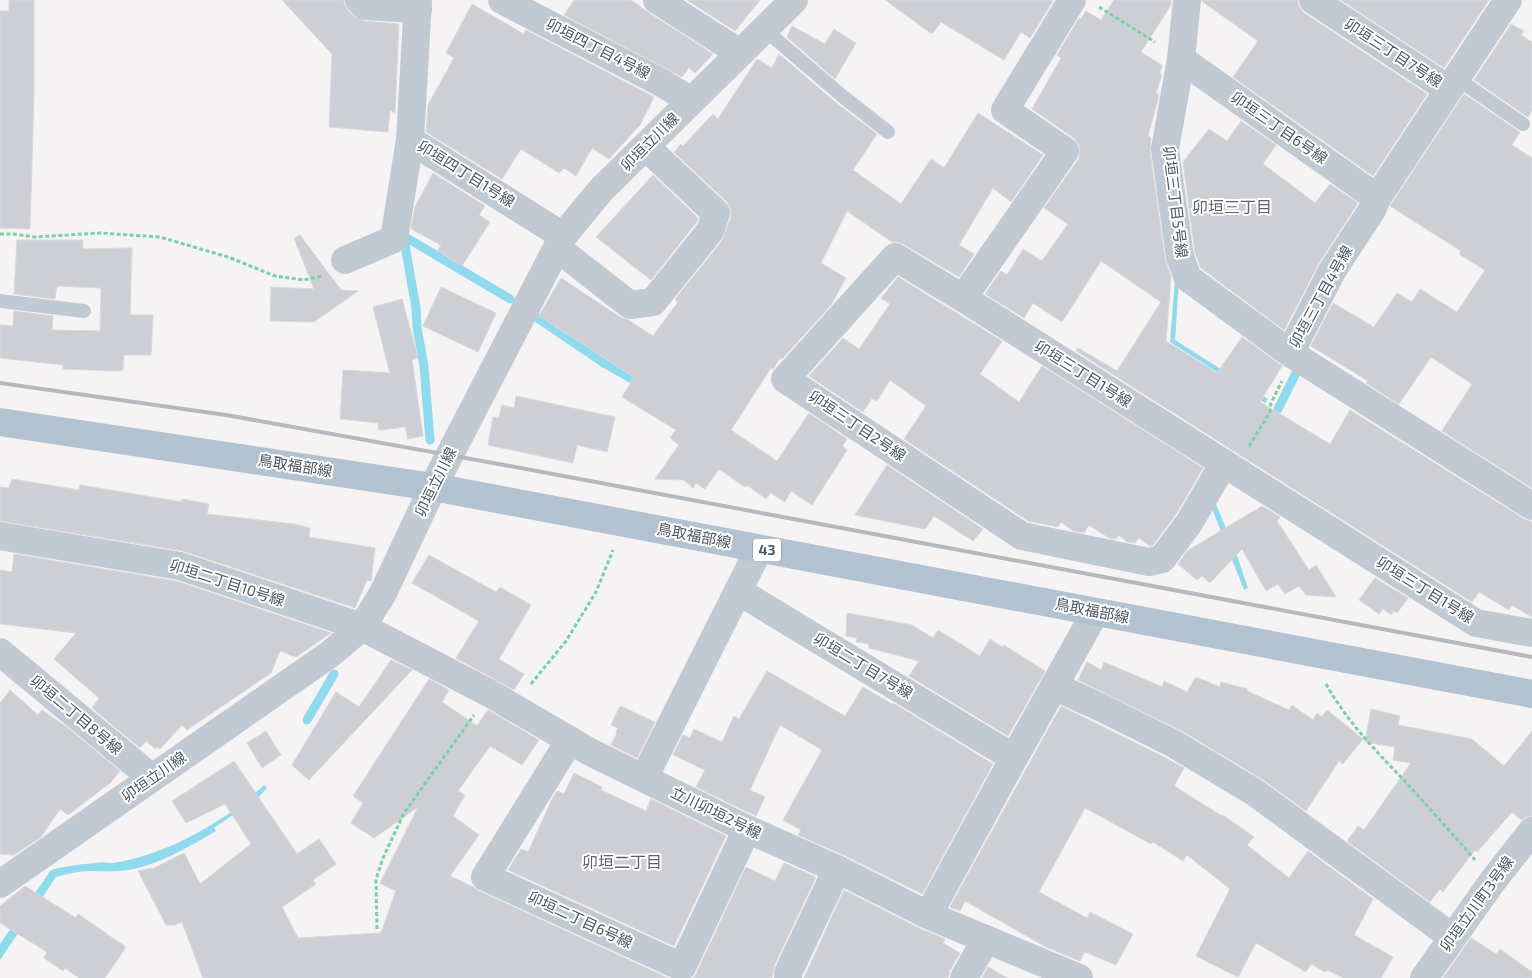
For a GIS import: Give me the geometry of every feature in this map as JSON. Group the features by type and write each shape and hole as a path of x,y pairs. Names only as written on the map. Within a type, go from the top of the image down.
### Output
{"main road":[{"name":"鳥取福部線","path":"0,422 433,487 1532,694"}],"street":[{"path":"359,0 365,6 418,5"},
{"name":"卯垣四丁目4号線","path":"502,0 662,83 691,101"},
{"path":"657,0 740,54"},
{"name":"卯垣立川線","path":"2,879 152,778 330,654 362,627 383,593 433,487 560,242 601,190 794,0"},
{"name":"卯垣三丁目5号線","path":"1187,0 1181,59 1165,149 1180,257 1188,278 1293,355"},
{"name":"卯垣三丁目7号線","path":"1313,0 1452,84"},
{"name":"卯垣三丁目4号線","path":"1508,0 1377,198 1372,210 1332,271 1293,355 1532,506"},
{"path":"963,298 1065,151 1005,110 1084,3"},
{"name":"卯垣四丁目1号線","path":"418,5 410,140 560,242 630,305 653,302 710,231 716,213 646,146"},
{"name":"卯垣三丁目6号線","path":"1181,59 1377,198"},
{"path":"345,260 394,239 410,140"},
{"name":"卯垣三丁目2号線","path":"963,298 895,257 785,378 1022,536 1149,562 1162,558 1230,466"},
{"name":"卯垣三丁目1号線","path":"963,298 1476,623 1532,633"},
{"name":"卯垣二丁目10号線","path":"0,536 180,566 362,627"},
{"path":"644,778 755,557"},
{"name":"卯垣二丁目7号線","path":"738,591 1014,758"},
{"path":"928,915 1091,620"},
{"name":"立川卯垣2号線","path":"362,627 490,693 590,752 747,829 837,869 928,915 1079,978"},
{"name":"卯垣二丁目8号線","path":"0,652 152,778"},
{"path":"1054,686 1174,744 1254,792 1452,937"},
{"name":"卯垣二丁目6号線","path":"570,740 485,877 682,967 747,829"},
{"name":"卯垣立川町3号線","path":"1424,978 1492,882 1532,831"},
{"path":"788,978 788,973 837,869"},
{"path":"964,978 986,940"}],"lane":[{"path":"764,29 840,95 888,132"},
{"path":"1452,84 1523,124"},
{"path":"0,301 84,311"}],"path":[{"path":"1084,3 1181,59"},
{"path":"0,234 34,237 100,233 160,237 228,257 290,280 304,280 322,276 337,268 345,260"},
{"path":"1230,466 1270,412 1271,403 1293,355"},
{"path":"514,707 571,633 596,592 614,550"},
{"path":"1323,679 1337,704 1357,730 1444,824 1492,882"},
{"path":"377,929 376,879 383,858 404,813 490,693"}],"water":[{"path":"1175,280 1179,281 1175,340 1268,399 1265,403 1170,342"},
{"path":"1215,502 1234,547 1248,588 1244,590 1211,506"},
{"path":"264,785 267,788 258,798 214,828 216,831 185,849 152,864 129,870 90,871 56,877 0,960 0,944 51,870 79,865 112,863 152,853 173,845 232,811"}],"building":[{"path":"9,0 34,0 34,96 30,229 0,228 0,11 9,11"},
{"path":"282,0 344,0 348,11 363,21 399,24 395,113 390,110 388,132 329,127 332,54"},
{"path":"574,0 631,0 713,54 695,73 689,68 682,77 564,15"},
{"path":"687,0 760,0 735,31"},
{"path":"885,0 1053,1 1030,38 1021,32 1004,60 941,22 932,34"},
{"path":"1114,0 1171,0 1171,5 1141,52 1163,66 1159,73 1162,75 1156,93 1159,95 1148,136 1151,138 1150,151 1165,259 1171,277 1166,341 1217,373 1242,337 1282,366 1260,402 1330,444 1350,410 1524,519 1532,522 1532,617 1512,605 1509,610 1479,592 1472,602 1076,351 1078,348 1117,371 1161,302 1101,261 1062,322 1033,303 1024,318 985,294 1001,271 1007,275 1023,249 1042,261 1068,224 1044,208 1078,160 1080,153 1079,145 1074,138 1032,109 1061,58 1057,55 1079,18 1081,19 1086,11 1101,20"},
{"path":"1202,0 1298,0 1299,7 1304,13 1427,94 1373,176 1233,77 1258,41"},
{"path":"1341,0 1489,0 1444,68"},
{"path":"472,4 524,34 526,30 654,97 640,125 609,159 592,148 576,176 564,168 559,173 521,149 502,179 426,132 428,105 454,58 446,53"},
{"path":"1511,24 1524,31 1521,35 1532,42 1532,110 1528,117 1474,80"},
{"path":"792,26 825,44 834,29 856,43 835,79 787,37"},
{"path":"779,54 835,102 877,134 853,170 901,204 931,159 944,168 978,113 1043,155 1011,202 993,188 959,245 974,254 959,277 903,244 892,242 847,211 821,263 846,278 831,305 782,359 780,358 773,369 771,368 731,430 777,461 809,413 847,439 842,446 847,450 812,505 791,491 785,502 771,493 766,499 747,485 745,487 719,469 705,489 696,483 693,488 684,480 655,479 679,445 670,438 676,430 622,397 634,377 539,316 561,278 620,317 653,336 678,302 675,299 722,241 731,217 731,209 727,202 674,152 681,144 683,146 713,114 718,119 757,59 772,68"},
{"path":"1464,94 1520,132 1512,145 1532,158 1532,488 1442,431 1472,384 1431,357 1399,404 1366,383 1368,381 1311,346 1333,303 1374,327 1397,293 1412,302 1420,289 1457,312 1485,270 1459,254 1461,251 1390,206"},
{"path":"1241,121 1276,145 1263,164 1315,203 1330,184 1358,203 1319,263 1284,330 1201,268 1195,253 1183,162 1209,129 1227,141"},
{"path":"433,173 485,206 479,215 490,222 462,266 438,251 441,245 411,229 415,207"},
{"path":"653,175 698,218 651,280 596,237"},
{"path":"300,235 341,290 358,291 314,322 270,321 271,287 314,289 294,238"},
{"path":"17,240 83,240 83,249 132,248 130,315 153,315 151,355 124,355 123,370 116,371 63,369 63,365 0,358 0,325 13,326 14,311 53,316 52,330 100,331 101,288 57,286 55,299 14,294"},
{"path":"898,277 1002,341 980,374 1019,402 1042,366 1203,468 1176,514 1153,545 1150,546 1139,538 1135,543 1127,542 1119,535 1116,539 1109,538 1089,525 1084,533 1073,531 1061,522 1058,527 1028,521 904,439 926,406 890,380 877,401 872,398 863,412 809,376 843,338 859,349 890,304 881,298"},
{"path":"441,287 496,313 478,352 423,326"},
{"path":"402,299 418,358 412,360 423,436 408,439 405,427 379,430 378,423 340,419 343,370 390,373 373,307"},
{"path":"516,396 615,417 607,452 577,445 573,463 488,445 493,417 499,418 502,405 514,408"},
{"path":"887,465 983,529 973,541 934,516 925,529 855,515"},
{"path":"12,479 79,490 80,485 182,502 182,499 209,504 207,514 294,524 310,528 309,537 375,548 371,581 367,580 355,608 183,551 0,521 0,487 9,488"},
{"path":"1262,506 1280,517 1277,521 1309,570 1316,565 1336,597 1306,595 1299,586 1285,594 1278,584 1266,591 1242,549 1210,583 1202,576 1197,580 1178,564 1187,551"},
{"path":"14,554 176,581 331,633 296,657 280,651 271,673 187,730 182,725 160,749 157,747 155,749 146,741 140,748 92,708 99,698 54,659 76,633 0,624 0,570 12,572"},
{"path":"429,555 496,592 500,587 531,605 499,659 524,674 514,690 456,658 479,621 412,583"},
{"path":"1375,578 1408,598 1397,613 1394,611 1391,615 1383,609 1379,614 1359,600"},
{"path":"847,613 912,625 933,638 938,630 980,656 990,639 1002,647 1004,645 1045,671 1008,736 909,676 919,661 869,648 869,644 856,642 857,638 846,636"},
{"path":"391,660 412,670 309,780 292,765 336,692 359,707"},
{"path":"1087,662 1101,670 1104,662 1162,687 1164,681 1187,692 1196,677 1220,687 1221,682 1247,689 1247,691 1289,710 1292,705 1313,720 1317,713 1322,717 1327,710 1363,739 1343,764 1339,761 1306,811 1262,779 1182,731 1078,680"},
{"path":"767,671 845,716 863,687 893,703 993,764 922,894 844,855 798,835 801,830 783,820 822,750 780,725 750,790 765,797 756,816 696,787 705,770 673,755 683,735 690,738 694,729 722,742 734,716 739,719"},
{"path":"429,679 449,690 442,702 477,726 488,710 539,740 522,765 490,746 458,791 465,795 453,816 479,835 450,876 668,978 203,978 182,922 175,925 166,925 138,871 154,868 184,853 200,884 251,844 225,804 186,823 172,801 234,761 297,854 319,839 336,864 313,880 316,884 282,907 298,938 381,933 396,891 380,883 418,807 374,838 351,823 363,803 353,796"},
{"path":"10,690 38,715 42,710 68,728 120,771 110,783 68,815 60,809 41,837 14,855 0,854 0,703"},
{"path":"620,706 655,722 637,758 611,745 618,728 611,725"},
{"path":"1061,706 1184,768 1174,786 1223,815 1254,837 1247,845 1289,878 1308,851 1373,899 1354,935 1393,957 1381,978 1344,978 1327,970 1325,972 1311,964 1306,972 1256,943 1238,977 1196,956 1230,889 1187,855 1183,861 1153,842 1151,844 1085,808 1039,892 1087,918 1090,912 1133,934 1116,965 1085,952 1080,961 1046,947 965,901 960,911 950,907"},
{"path":"1371,709 1400,716 1398,725 1472,739 1504,766 1532,731 1532,816 1521,820 1512,812 1477,852 1475,850 1443,892 1440,889 1430,902 1347,841 1358,826 1364,830 1411,763 1393,760 1395,747 1365,742"},
{"path":"266,731 281,755 262,768 247,743"},
{"path":"574,773 602,787 601,790 646,811 651,799 726,836 674,946 508,870 521,849 528,852 553,797 557,791 564,794"},
{"path":"784,863 816,877 774,966 772,978 693,978 746,867 775,881"},
{"path":"25,886 76,918 78,914 126,947 105,978 79,978 65,968 63,971 44,958 47,952 0,923 0,906"},
{"path":"844,890 945,939 943,943 960,953 950,970 948,978 804,978"},
{"path":"1471,938 1496,954 1500,949 1532,972 1532,978 1443,978"},
{"path":"988,967 1008,978 982,978"}],"waterway":[{"path":"407,238 510,299"},
{"path":"405,240 424,366 430,440"},
{"path":"536,317 604,363 643,385"},
{"path":"1278,409 1298,369"},
{"path":"307,720 334,674"}],"railway":[{"path":"0,383 226,415 510,466 1532,657"}],"district":[{"name":"卯垣三丁目","path":"1232,207"},
{"name":"卯垣二丁目","path":"622,862"}]}
